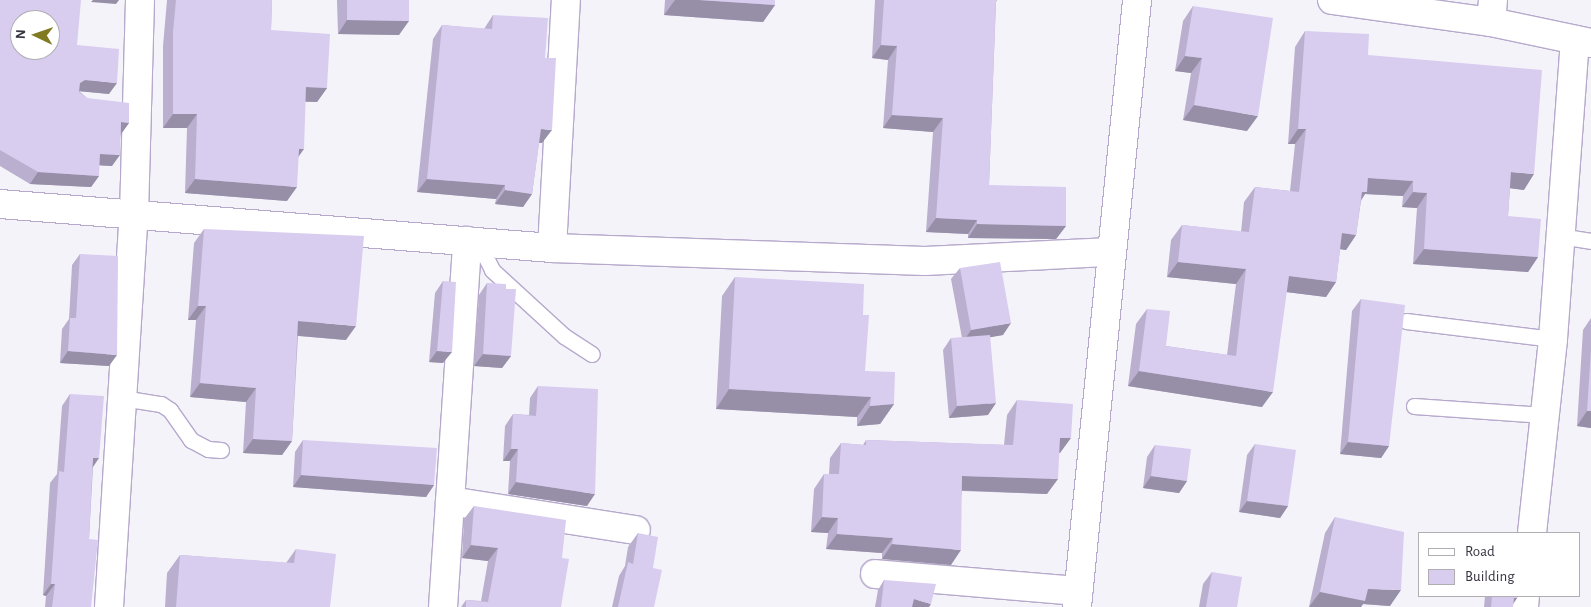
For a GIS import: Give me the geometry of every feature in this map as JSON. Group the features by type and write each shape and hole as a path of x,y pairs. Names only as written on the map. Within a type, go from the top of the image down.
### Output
{"street":[{"path":"109,607 134,214 130,106 140,0"},
{"path":"552,248 566,0"},
{"path":"875,574 1078,599 1138,0"},
{"path":"1332,0 1492,11 1583,41 1560,236 1553,339 1532,532"},
{"path":"0,204 552,248 925,261 1112,252"},
{"path":"443,607 472,241"},
{"path":"450,501 636,530"}],"lane":[{"path":"1560,236 1591,241"},
{"path":"472,241 492,270 564,336 592,354"},
{"path":"1406,321 1553,339"},
{"path":"122,398 161,404 170,410 191,440 208,449 221,450"},
{"path":"1414,406 1544,415"}],"building":[{"path":"0,0 81,0 77,45 119,49 117,83 85,80 80,83 79,92 87,98 129,103 129,123 121,122 120,155 100,154 99,176 38,172 0,150"},
{"path":"176,0 272,0 271,30 330,34 327,88 306,87 304,149 299,149 297,187 195,179 197,114 173,114 173,32"},
{"path":"347,0 409,0 409,21 347,20"},
{"path":"699,0 775,0 775,5"},
{"path":"884,0 996,0 989,185 1066,187 1066,226 977,224 977,220 936,218 943,118 892,115 897,46 881,45"},
{"path":"1193,6 1273,18 1258,116 1194,105 1202,58 1185,56"},
{"path":"493,15 548,18 545,58 556,58 552,130 541,129 532,194 505,190 505,185 427,179 442,25 492,29"},
{"path":"1305,31 1369,34 1368,55 1542,70 1534,174 1511,172 1508,216 1541,219 1538,257 1424,249 1427,193 1413,192 1413,181 1368,178 1367,192 1362,192 1356,235 1342,233 1336,282 1289,276 1273,392 1139,371 1147,309 1170,311 1166,346 1236,356 1246,269 1178,262 1182,225 1249,232 1255,187 1299,192 1306,129 1298,129"},
{"path":"204,229 364,236 356,326 298,321 292,441 253,439 256,388 200,383 206,306 198,306"},
{"path":"80,254 118,256 117,355 68,351 70,318 76,318"},
{"path":"1000,262 1011,323 971,330 960,268"},
{"path":"735,277 864,284 863,315 869,315 865,371 895,372 894,404 870,406 871,397 729,389"},
{"path":"443,281 456,282 452,352 437,351"},
{"path":"487,283 506,284 506,289 516,289 511,356 483,354"},
{"path":"1361,299 1405,305 1389,446 1348,442"},
{"path":"990,335 996,403 957,406 951,338"},
{"path":"1591,350 1591,411 1587,411"},
{"path":"538,386 598,389 595,494 516,482 518,449 511,449 513,414 536,416"},
{"path":"70,394 104,396 99,458 93,458 89,539 98,540 91,607 52,607 55,584 51,584 59,471 64,472"},
{"path":"1017,400 1073,404 1071,438 1060,438 1058,479 962,476 961,550 892,544 893,538 837,534 838,518 822,517 824,474 839,474 841,443 866,445 866,440 1013,445"},
{"path":"303,440 437,448 434,485 301,475"},
{"path":"1255,444 1296,450 1288,506 1247,501"},
{"path":"1155,445 1191,449 1187,481 1151,476"},
{"path":"474,506 566,520 562,558 569,559 561,607 466,607 466,600 488,602 498,548 471,545"},
{"path":"1335,517 1404,532 1401,590 1368,589 1365,601 1320,592"},
{"path":"638,533 658,537 653,568 662,570 654,607 618,607 628,562 633,564"},
{"path":"296,549 336,554 330,607 176,607 180,555 294,563"},
{"path":"1212,572 1242,577 1237,607 1206,607"},
{"path":"884,580 936,584 931,604 914,599 912,607 881,607"},
{"path":"1492,597 1518,597 1514,598 1513,607 1491,607"}]}
